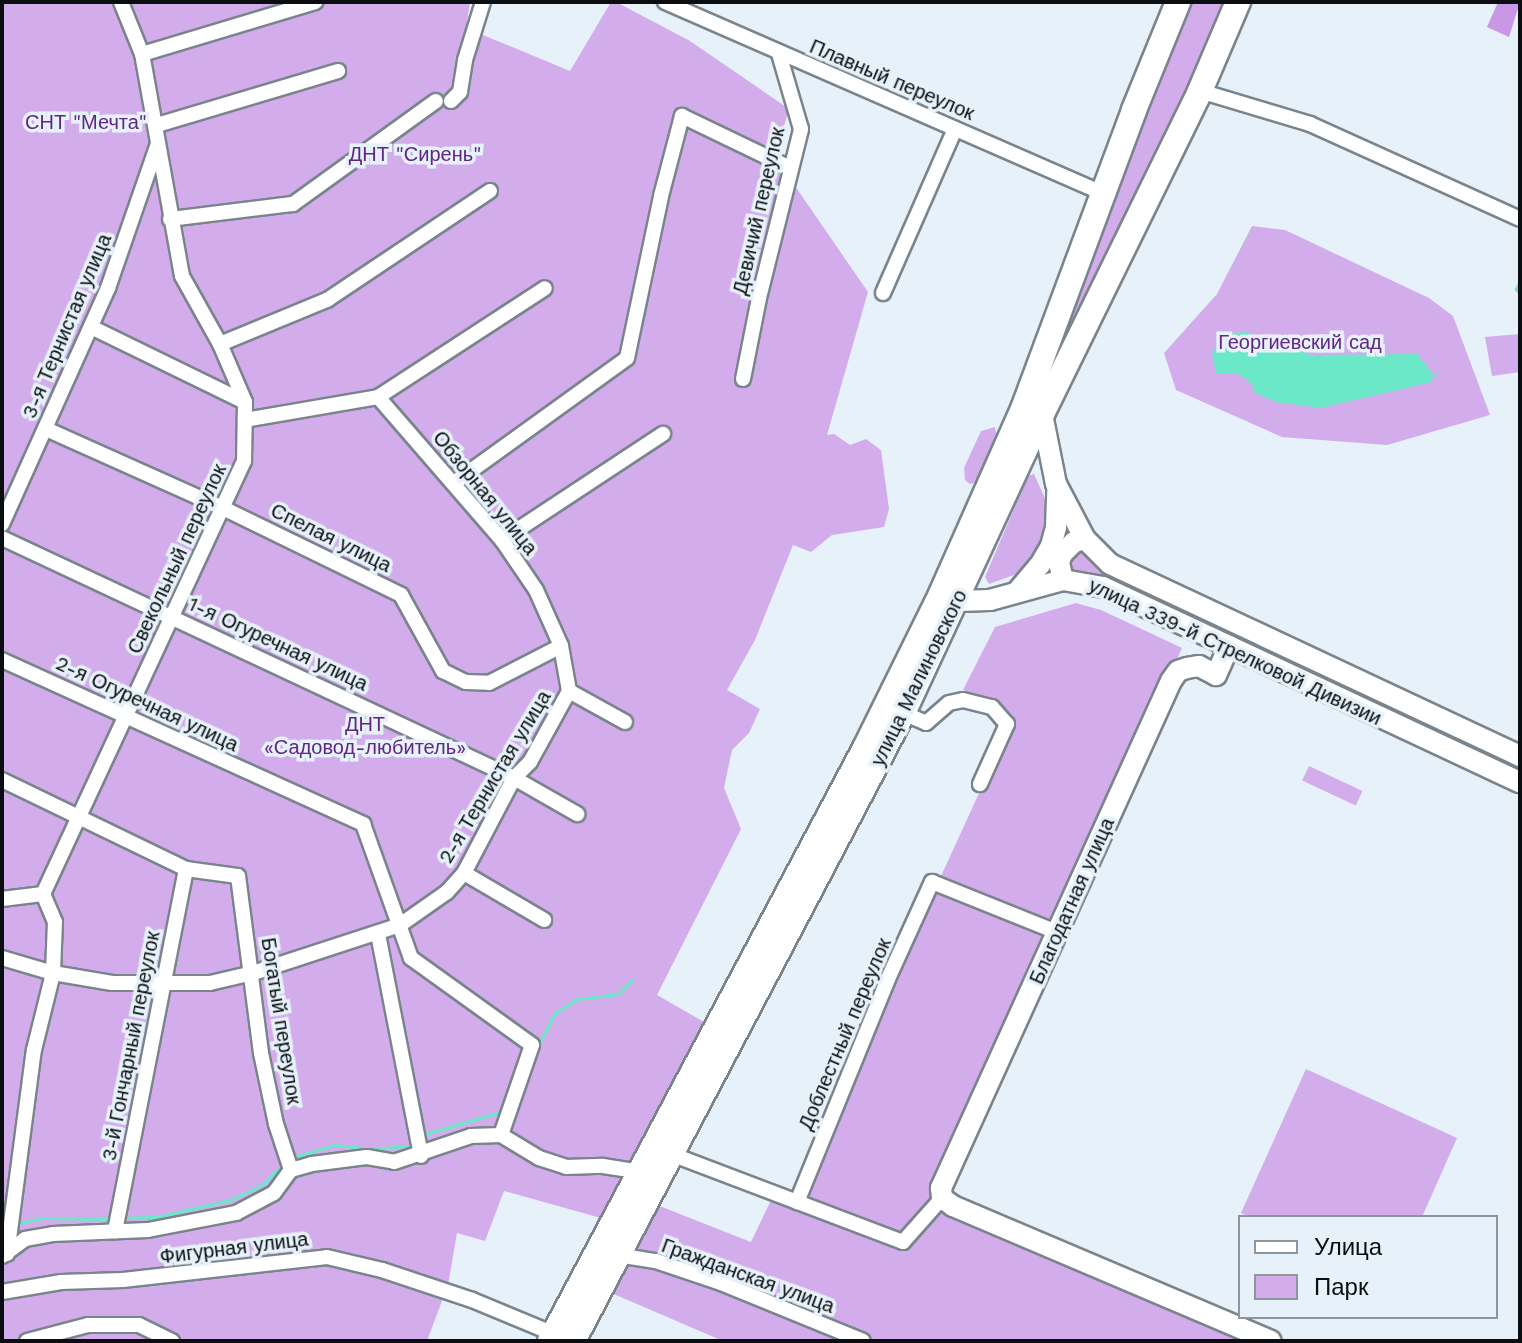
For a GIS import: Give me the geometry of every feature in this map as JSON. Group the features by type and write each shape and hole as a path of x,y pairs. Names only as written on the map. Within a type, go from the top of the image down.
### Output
{"highway":[{"name":"улица Малиновского","path":"559,1339 617,1255 903,713 1178,2"},
{"name":"улица Малиновского","path":"559,1339 641,1172 864,750 949,597 1042,414 1200,91 1238,2"}],"main road":[{"name":"улица 339-й Стрелковой Дивизии","path":"1042,414 1056,484 1085,539 1110,564 1520,756"},
{"path":"1015,594 1040,565 1051,546 1056,527 1056,484"},
{"path":"1063,580 1059,562 1062,554 1074,542 1085,539"},
{"name":"улица 339-й Стрелковой Дивизии","path":"949,597 990,600 1063,580 1103,587 1520,782"},
{"name":"Благодатная улица","path":"942,1198 946,1174 1059,933 1171,681 1178,671 1199,666 1216,675 1229,646"},
{"path":"1357,707 1370,700 1368,686"},
{"path":"1389,722 1387,707 1399,700"},
{"path":"942,1198 953,1206 1246,1336 1271,1341"}],"street":[{"name":"Свекольный переулок","path":"43,894 244,461 245,402 220,344 182,276 142,54 121,2"},
{"path":"142,54 315,2"},
{"path":"170,219 293,204 460,92 465,60 483,2"},
{"name":"Плавный переулок","path":"665,2 1103,193"},
{"name":"Девичий переулок","path":"743,379 801,129 779,54"},
{"path":"158,132 338,71"},
{"path":"1200,91 1310,124 1520,219"},
{"path":"454,483 627,358 661,196 682,116 790,168"},
{"path":"883,293 955,129"},
{"name":"3-я Тернистая улица","path":"2,524 108,288 158,132"},
{"path":"220,344 327,300 490,191"},
{"path":"245,420 378,397 545,288"},
{"path":"91,327 245,402"},
{"name":"Обзорная улица","path":"378,397 502,540 536,590 561,646 569,691"},
{"name":"Спелая улица","path":"46,429 223,508 401,595 443,671 466,682 489,683 561,646"},
{"path":"502,540 663,434"},
{"name":"1-я Огуречная улица","path":"2,538 514,778 577,814"},
{"name":"2-я Огуречная улица","path":"2,660 363,824 400,925"},
{"path":"569,691 625,722"},
{"name":"2-я Тернистая улица","path":"2,958 53,973 112,983 210,983 253,973 400,925 447,892 464,873 514,778 530,762 569,691"},
{"path":"903,713 926,723 949,703 976,701 992,707 1007,724 980,784"},
{"path":"2,780 186,869"},
{"name":"Богатый переулок","path":"186,869 238,876 261,1053 276,1124 291,1170"},
{"name":"3-й Гончарный переулок","path":"115,1231 186,869"},
{"path":"464,873 544,920"},
{"name":"Доблестный переулок","path":"797,1202 887,981 932,882 1059,933"},
{"path":"2,899 43,894 55,922 53,973 34,1050 4,1255"},
{"path":"400,925 411,958 532,1045 501,1135"},
{"path":"378,934 421,1156"},
{"path":"4,1255 25,1239 53,1234 148,1230 236,1213 274,1193 291,1170 338,1158 394,1162 421,1156 471,1136 501,1135 539,1158 566,1167 603,1166 641,1172"},
{"name":"Благодатная улица","path":"671,1154 903,1242 942,1198"},
{"name":"Гражданская улица","path":"617,1255 656,1261 682,1270 863,1341"},
{"name":"Фигурная улица","path":"2,1292 61,1282 123,1280 327,1257 382,1270 472,1300 559,1339"},
{"path":"27,1341 88,1325 139,1325 172,1341"}],"green space":[{"name":"ДНТ «Садовод-любитель»","path":"2,2 470,2 466,28 570,71 611,2 616,2 690,41 789,109 775,157 868,292 827,435 834,434 850,445 866,439 881,450 889,509 884,527 832,535 811,552 793,545 755,640 727,690 760,709 749,733 732,750 724,788 741,829 657,995 704,1022 601,1218 504,1191 485,1241 457,1233 448,1285 427,1341 2,1341"},
{"path":"1191,2 1229,2 1197,75 1056,360 1052,358"},
{"name":"Георгиевский сад","path":"1252,226 1285,230 1429,298 1453,316 1490,415 1387,445 1282,437 1176,390 1164,353 1217,294"},
{"path":"1520,334 1520,372 1492,376 1485,337"},
{"path":"995,427 997,437 977,482 970,484 965,480 964,468 981,431"},
{"path":"1034,474 1048,505 1047,541 1025,571 989,584 985,577 1028,476"},
{"path":"1077,549 1105,573 1358,696 1103,577 1067,570"},
{"path":"1076,603 1101,610 1182,648 935,1200 1258,1341 723,1341 609,1292 657,1205 751,1242 773,1196 799,1207 871,1029 1013,719 996,704 963,690 995,627"},
{"path":"1309,766 1362,791 1356,805 1302,781"},
{"path":"1306,1069 1457,1138 1423,1215 1241,1213"}],"shaded area":[{"path":"1498,2 1520,2 1509,37 1487,27"},
{"path":"1246,332 1311,355 1417,354 1430,370 1432,382 1320,408 1276,402 1255,393 1252,384 1239,374 1216,373 1212,354 1224,334"}],"waterway":[{"path":"1520,281 1516,289 1520,294"},
{"path":"1431,375 1436,374"},
{"path":"538,1046 554,1014 577,999 618,994 632,980"},
{"path":"424,1138 428,1133 503,1111"},
{"path":"294,1157 335,1145 373,1149 416,1145"},
{"path":"122,1218 156,1217 230,1200 262,1185 284,1163"},
{"path":"15,1224 41,1218 111,1219"}],"park label":[{"name":"СНТ \"Мечта\"","path":"86,122"},
{"name":"ДНТ \"Сирень\"","path":"415,154"}]}
